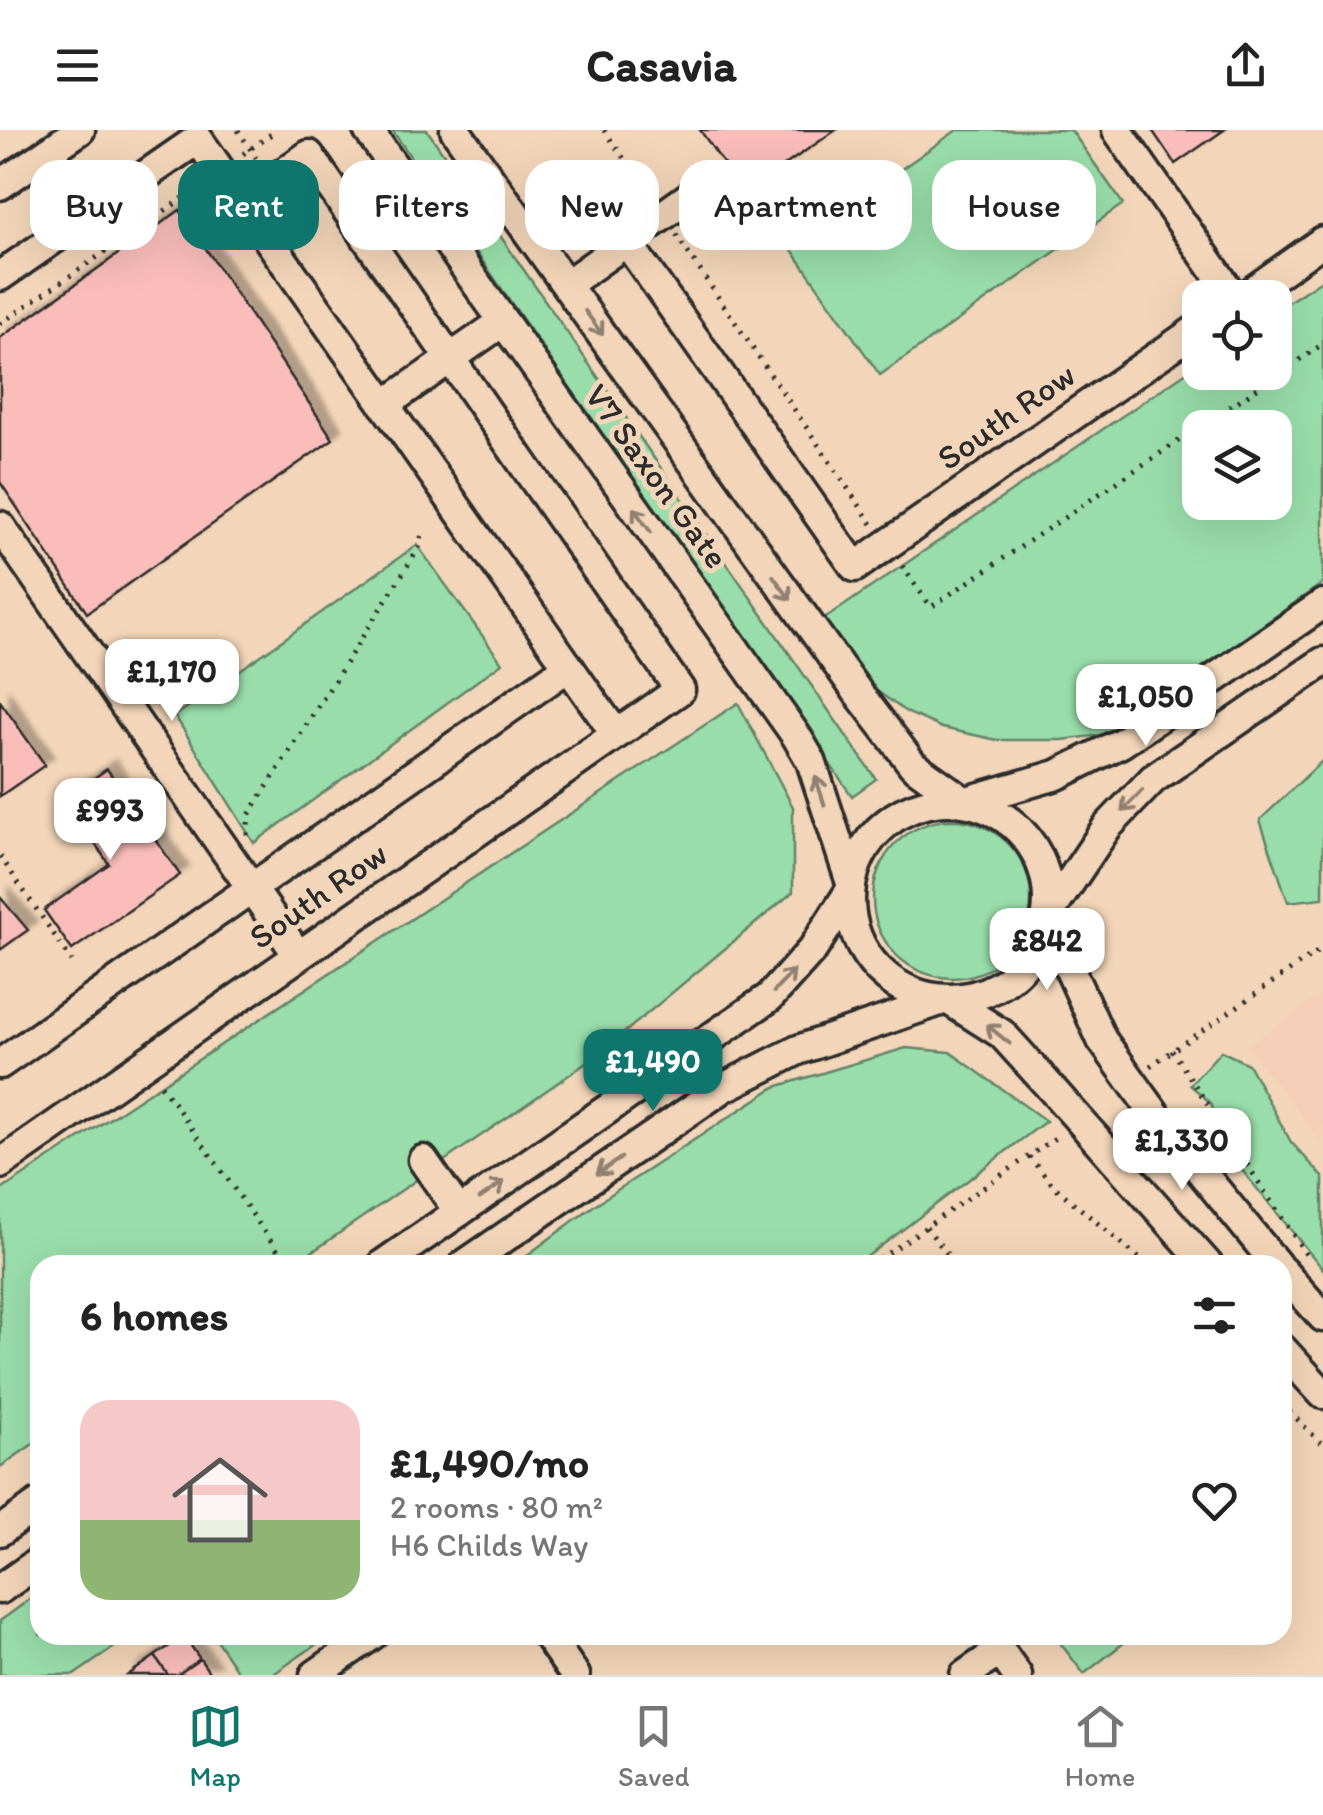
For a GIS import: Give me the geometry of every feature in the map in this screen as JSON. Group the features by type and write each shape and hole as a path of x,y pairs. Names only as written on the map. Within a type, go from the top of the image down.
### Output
{"street":[{"path":"0,186 80,130"},
{"name":"V7 Saxon Gate","path":"368,130 797,738 810,762 850,887"},
{"name":"V7 Saxon Gate","path":"455,130 912,765 965,801"},
{"path":"1117,130 1221,280"},
{"path":"0,276 198,139 213,160"},
{"path":"319,170 448,358"},
{"path":"659,219 679,204"},
{"path":"1268,280 1323,241"},
{"path":"276,250 614,733"},
{"path":"566,285 614,250"},
{"name":"South Row","path":"632,250 855,566 1182,339"},
{"path":"384,405 501,323"},
{"name":"South Row","path":"0,1164 680,690 448,358"},
{"path":"0,526 298,954"},
{"path":"397,1255 770,996 814,950 850,887 864,847 890,819 924,803 965,801 1057,775 1121,744 1323,604"},
{"path":"479,1255 724,1088 798,1050 946,999 981,994 1011,978 1034,952 1048,918 1107,828 1153,780 1323,662"},
{"name":"South Row","path":"0,1064 568,667"},
{"path":"965,801 1003,815 1031,842 1047,877 1048,918 1102,1040 1163,1125 1270,1255"},
{"path":"850,887 852,923 864,952 886,976 913,992 946,999 1002,1034 1199,1255"},
{"path":"423,1160 459,1212"},
{"path":"1292,1282 1323,1317"},
{"path":"1292,1360 1323,1394"},
{"path":"0,1531 30,1510"},
{"path":"0,1589 30,1568"},
{"path":"315,1675 358,1645"},
{"path":"554,1645 574,1675"},
{"path":"965,1675 992,1645"},
{"path":"995,1645 1017,1675"}],"path":[{"path":"238,130 258,160"},
{"path":"250,149 277,130"},
{"path":"604,130 931,607 1323,344"},
{"path":"0,324 178,202"},
{"path":"246,840 249,815 419,548 422,533"},
{"path":"0,856 72,961"},
{"path":"1140,1074 1323,948"},
{"path":"1172,1050 1234,1150 1289,1222 1312,1265"},
{"path":"145,1062 281,1255"},
{"path":"885,1255 1060,1133"},
{"path":"1029,1157 1055,1187 1137,1255"},
{"path":"926,1227 948,1255"},
{"path":"1292,1414 1323,1445"}],"shaded area":[{"path":"1323,993 1323,1144 1247,1046"}],"green space":[{"path":"392,130 427,130 448,160 413,160"},
{"path":"957,130 1071,130 1092,160 932,160 932,250 1058,250 880,375 792,250 912,250 912,162"},
{"path":"1096,166 1123,204 1096,223"},
{"path":"505,243 876,779 852,796 475,250 505,250"},
{"path":"1323,279 1323,583 1108,734 1062,740 997,740 942,728 906,712 869,685 820,622 1182,375 1182,390 1292,390 1292,300"},
{"path":"417,545 502,663 254,843 175,716"},
{"path":"738,703 793,807 793,892 595,1057 308,1255 30,1255 30,1446 0,1467 0,1191"},
{"path":"1323,760 1323,898 1288,902 1260,820"},
{"path":"952,820 982,826 1008,843 1025,869 1031,899 1025,929 1008,955 982,972 952,978 922,972 896,955 879,929 873,899 879,869 896,843 922,826"},
{"path":"906,1048 950,1052 1046,1121 869,1255 527,1255 596,1204 775,1087"},
{"path":"1221,1051 1248,1064 1291,1142 1323,1177 1323,1269 1227,1152 1211,1103 1190,1085"},
{"path":"30,1599 30,1645 118,1645 74,1675 0,1675 0,1621"},
{"path":"220,1645 316,1645 272,1675 240,1675"},
{"path":"1062,1645 1121,1645 1084,1674"}],"building":[{"path":"700,130 836,130 792,160 721,160"},
{"path":"1152,130 1224,130 1175,164"},
{"path":"178,211 178,250 207,250 333,439 87,613 0,482 0,338 124,250 158,250 158,226"},
{"path":"0,701 45,765 0,796"},
{"path":"107,769 180,875 72,950 44,910 109,864 64,799"},
{"path":"0,897 28,930 0,950"},
{"path":"171,1645 190,1645 200,1659 177,1675 168,1675 155,1656"},
{"path":"155,1656 168,1675 128,1675"},
{"path":"200,1659 211,1675 177,1675"}]}
